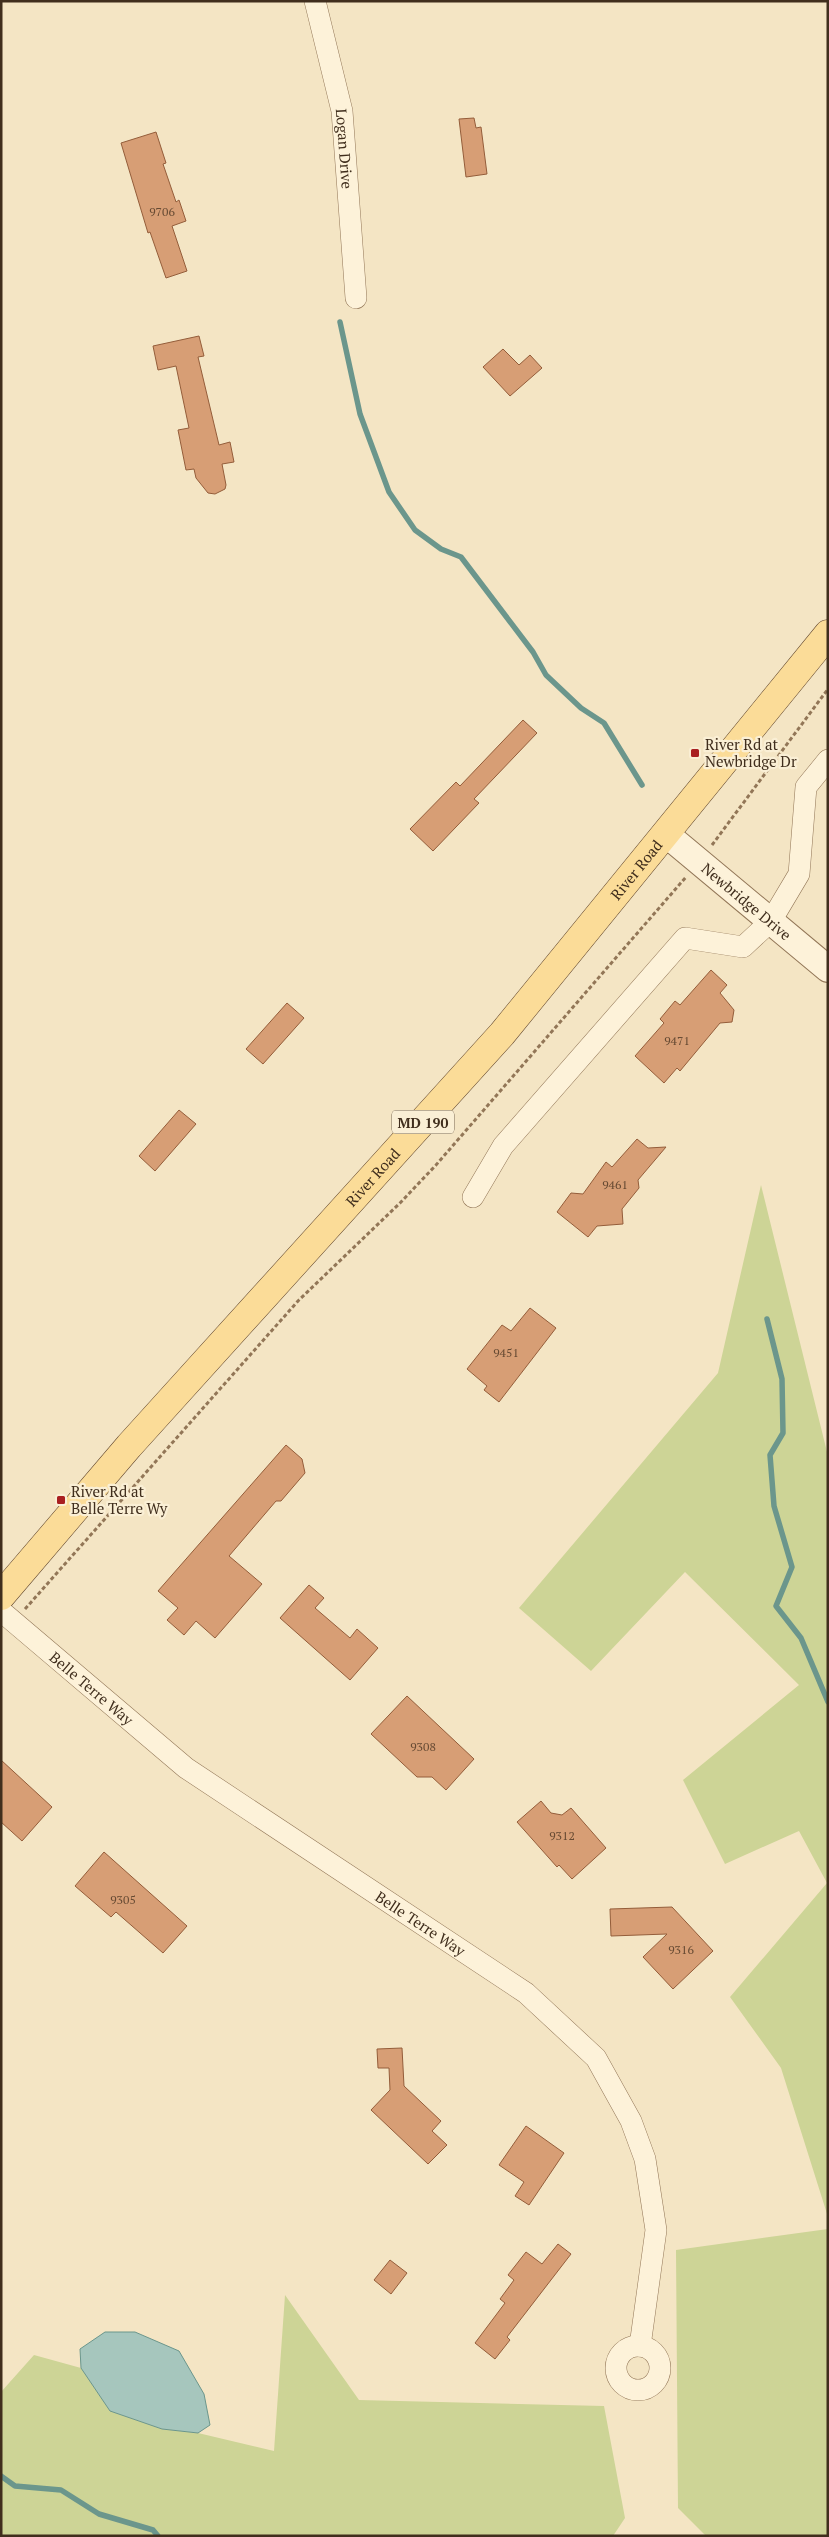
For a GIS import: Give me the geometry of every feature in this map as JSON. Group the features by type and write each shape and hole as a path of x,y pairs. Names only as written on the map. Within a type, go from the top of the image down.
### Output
{"main road":[{"name":"River Road","path":"1,1596 129,1446 502,1034 828,634"}],"street":[{"name":"Logan Drive","path":"315,1 342,111 356,298"},
{"path":"473,1197 503,1146 685,938 743,947 771,921 799,874 806,787 828,760"},
{"name":"Newbridge Drive","path":"666,834 828,969"},
{"name":"Belle Terre Way","path":"8,1616 186,1768 526,1993 596,2058 631,2121 645,2160 656,2230 640,2346"}],"path":[{"path":"8,1616 298,1301 401,1202 436,1165 700,862 828,689"}],"green space":[{"path":"761,1185 828,1456 828,2217 781,2068 730,1997 827,1883 799,1831 725,1864 683,1780 799,1685 685,1572 591,1671 519,1608 718,1373"},
{"path":"828,2229 828,2536 706,2536 678,2508 676,2250"},
{"path":"285,2295 359,2400 604,2406 625,2518 613,2536 1,2536 1,2392 34,2355 81,2368 110,2411 162,2429 198,2433 274,2451"}],"water":[{"path":"105,2332 135,2332 179,2351 204,2394 210,2425 198,2433 162,2429 110,2411 81,2368 80,2349"}],"building":[{"path":"474,118 476,128 481,127 487,174 466,177 459,119"},
{"path":"156,132 166,163 163,164 176,202 179,200 186,221 172,226 187,271 166,278 150,232 148,233 121,143"},
{"path":"199,336 204,356 198,357 219,445 230,442 234,462 222,464 226,485 225,489 215,494 208,493 196,478 194,469 186,470 178,430 189,428 176,366 158,370 153,346"},
{"path":"503,349 519,365 530,355 542,368 510,396 483,367"},
{"path":"523,720 537,733 474,799 479,803 433,851 410,829 456,782 460,786"},
{"path":"711,970 727,985 720,993 734,1010 732,1022 720,1023 680,1071 677,1068 664,1083 635,1056 664,1023 660,1019 675,1001 680,1005"},
{"path":"287,1003 304,1018 263,1064 246,1049"},
{"path":"179,1110 196,1124 155,1171 139,1156"},
{"path":"637,1139 648,1148 666,1147 638,1180 639,1188 622,1209 623,1224 597,1226 588,1237 557,1212 571,1193 583,1194 606,1162 612,1167"},
{"path":"530,1308 556,1328 499,1402 484,1390 487,1386 467,1369 502,1325 511,1331"},
{"path":"286,1445 302,1459 305,1473 281,1501 276,1501 229,1556 262,1584 215,1638 196,1621 184,1635 167,1620 178,1608 158,1591"},
{"path":"309,1585 324,1598 315,1608 350,1638 357,1629 378,1648 350,1680 280,1618"},
{"path":"407,1696 474,1759 446,1790 432,1777 417,1777 371,1734"},
{"path":"1,1760 52,1807 22,1841 1,1822"},
{"path":"541,1801 551,1813 562,1815 571,1808 606,1848 572,1879 559,1865 557,1867 517,1822"},
{"path":"104,1852 187,1926 163,1953 116,1912 111,1917 75,1886"},
{"path":"672,1907 713,1951 673,1989 643,1957 667,1934 611,1936 610,1909"},
{"path":"402,2048 404,2086 441,2121 432,2131 447,2145 428,2164 371,2110 390,2090 389,2068 378,2068 377,2049"},
{"path":"526,2126 564,2153 529,2205 515,2196 524,2182 499,2165"},
{"path":"558,2244 571,2254 507,2337 510,2340 495,2359 475,2343 505,2303 500,2299 514,2280 508,2275 526,2252 542,2264"},
{"path":"390,2260 407,2273 391,2294 374,2280"}],"waterway":[{"path":"340,322 360,414 389,492 415,530 441,549 461,557 533,652 546,675 581,708 604,723 642,785"},
{"path":"767,1319 782,1379 783,1433 770,1455 774,1506 792,1567 776,1606 801,1638 828,1702"},
{"path":"1,2476 15,2486 61,2490 99,2514 153,2530 158,2536"}],"place":[{"name":"River Rd at Newbridge Dr","path":"695,753"},
{"name":"River Rd at Belle Terre Wy","path":"61,1500"}]}
